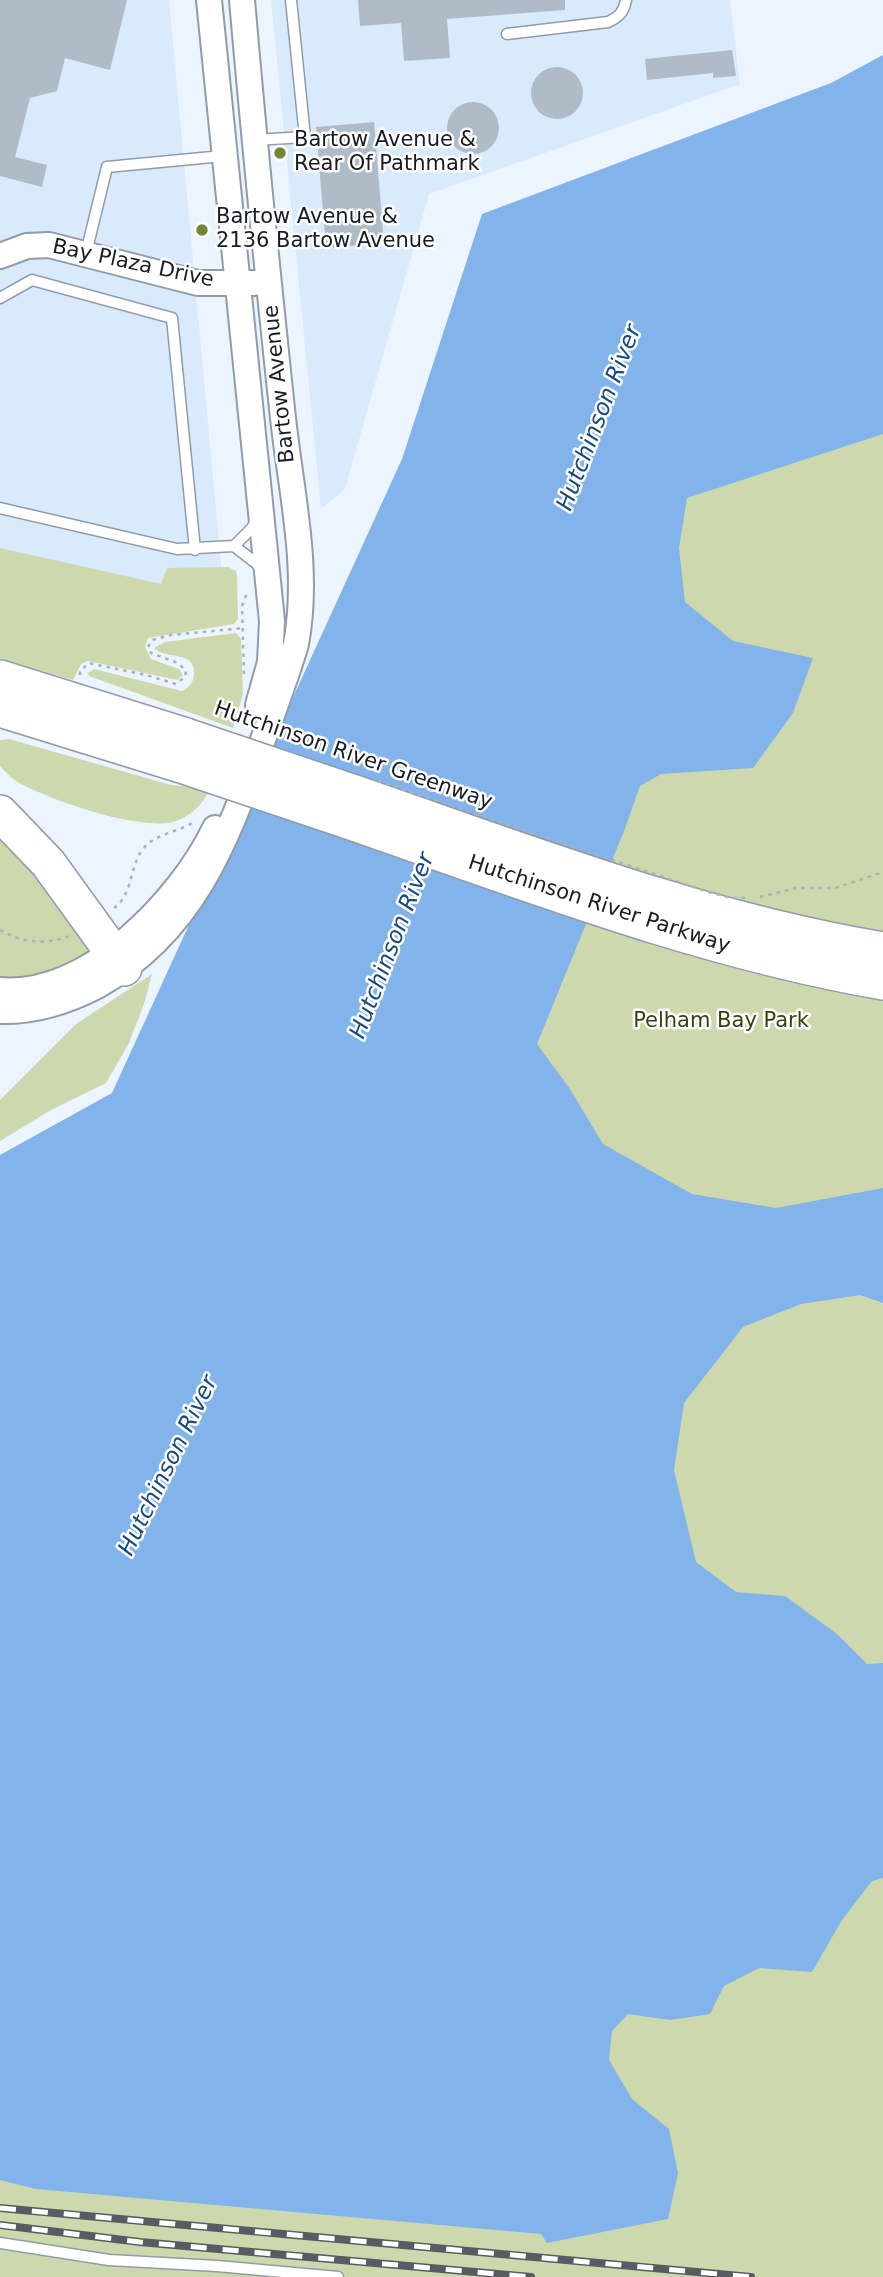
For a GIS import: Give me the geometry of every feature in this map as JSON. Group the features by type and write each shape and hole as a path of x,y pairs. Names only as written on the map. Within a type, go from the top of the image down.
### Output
{"highway":[{"name":"Hutchinson River Parkway","path":"0,678 182,750 656,926 745,916 801,935 883,950"},
{"name":"Hutchinson River Parkway","path":"0,709 182,750"},
{"path":"0,813 48,863 118,960"},
{"name":"Hutchinson River Parkway","path":"745,916 799,965 883,982"},
{"path":"801,935 883,930"}],"street":[{"name":"Bartow Avenue","path":"209,0 272,621 272,648 256,677 248,759"},
{"name":"Bartow Avenue","path":"242,0 283,417 294,501 301,596 296,644 248,759"},
{"name":"Bay Plaza Drive","path":"0,256 36,244 198,283 269,282"},
{"path":"0,1011 41,1008 68,1000 106,981 130,939 155,914 205,848 248,759"},
{"path":"0,990 30,988 88,967 118,960"}],"lane":[{"path":"255,140 305,137 291,0"},
{"path":"507,34 608,22 617,18 624,10 626,0"},
{"path":"86,254 107,167 225,156"},
{"path":"0,298 32,280 172,318 195,550"},
{"path":"0,508 177,549 234,546 256,523 247,419 251,406"},
{"path":"234,546 262,569 266,601 256,677"},
{"path":"0,2243 110,2260 338,2277"}],"path":[{"name":"Hutchinson River Greenway","path":"246,596 243,603 244,628 256,677"},
{"path":"83,681 80,671 89,663 176,684 181,682 186,671 178,663 151,653 148,647 152,640 171,635 244,628"},
{"name":"Hutchinson River Greenway","path":"376,780 732,898 745,916 796,888 835,888 883,872"},
{"path":"163,834 197,820"}],"shaded area":[{"path":"0,0 169,0 225,607 0,549"},
{"path":"271,0 730,0 740,84 429,194 345,489 321,509"}],"green space":[{"name":"Pelham Bay Park","path":"883,293 883,2277 0,2277 0,1816 598,576"},
{"path":"0,548 161,584 167,568 228,567 236,571 237,576 238,619 234,624 148,638 145,646 151,659 179,669 183,675 177,680 88,661 81,664 73,680 0,659"},
{"path":"236,633 241,639 243,694 233,728 89,676 88,673 94,669 182,691 192,682 194,673 190,661 154,648 165,642"},
{"path":"9,739 171,785 202,788 208,792 191,813 167,823 132,821 89,811 48,796 14,779 0,766 0,740"},
{"path":"0,835 28,859 90,939 88,951 47,972 0,977"},
{"path":"152,974 129,1043 106,1083 51,1110 0,1141 0,1100 76,1024"}],"water":[{"name":"Hutchinson River","path":"883,55 883,434 687,498 679,548 685,602 733,641 813,658 793,713 753,768 661,774 640,786 537,1044 570,1089 603,1144 692,1194 776,1208 883,1188 883,1303 860,1295 801,1304 743,1327 684,1403 674,1470 696,1562 736,1592 785,1596 837,1634 867,1664 883,1663 883,1878 872,1881 842,1920 812,1972 759,1968 724,1986 710,2014 670,2020 628,2014 612,2031 609,2060 632,2099 669,2129 678,2173 668,2219 547,2243 541,2234 36,2189 0,2180 0,1155 112,1093 402,459 482,214 831,83"}],"building":[{"path":"0,0 127,0 110,70 65,58 57,91 30,98 15,157 47,165 42,187 0,176"},
{"path":"358,0 565,0 565,10 447,19 450,58 404,61 401,23 360,26"},
{"path":"732,50 736,76 713,78 713,73 647,80 645,59"},
{"path":"557,67 576,74 583,93 576,112 557,119 538,112 531,93 538,74"},
{"path":"473,102 492,109 499,128 492,147 473,154 454,147 447,128 454,109"},
{"path":"374,122 384,243 326,248 316,127"}],"railway":[{"path":"0,2208 751,2277"},
{"path":"0,2225 140,2242 531,2277"}],"place":[{"name":"Bartow Avenue & Rear Of Pathmark","path":"280,153"},
{"name":"Bartow Avenue & 2136 Bartow Avenue","path":"202,230"}]}
